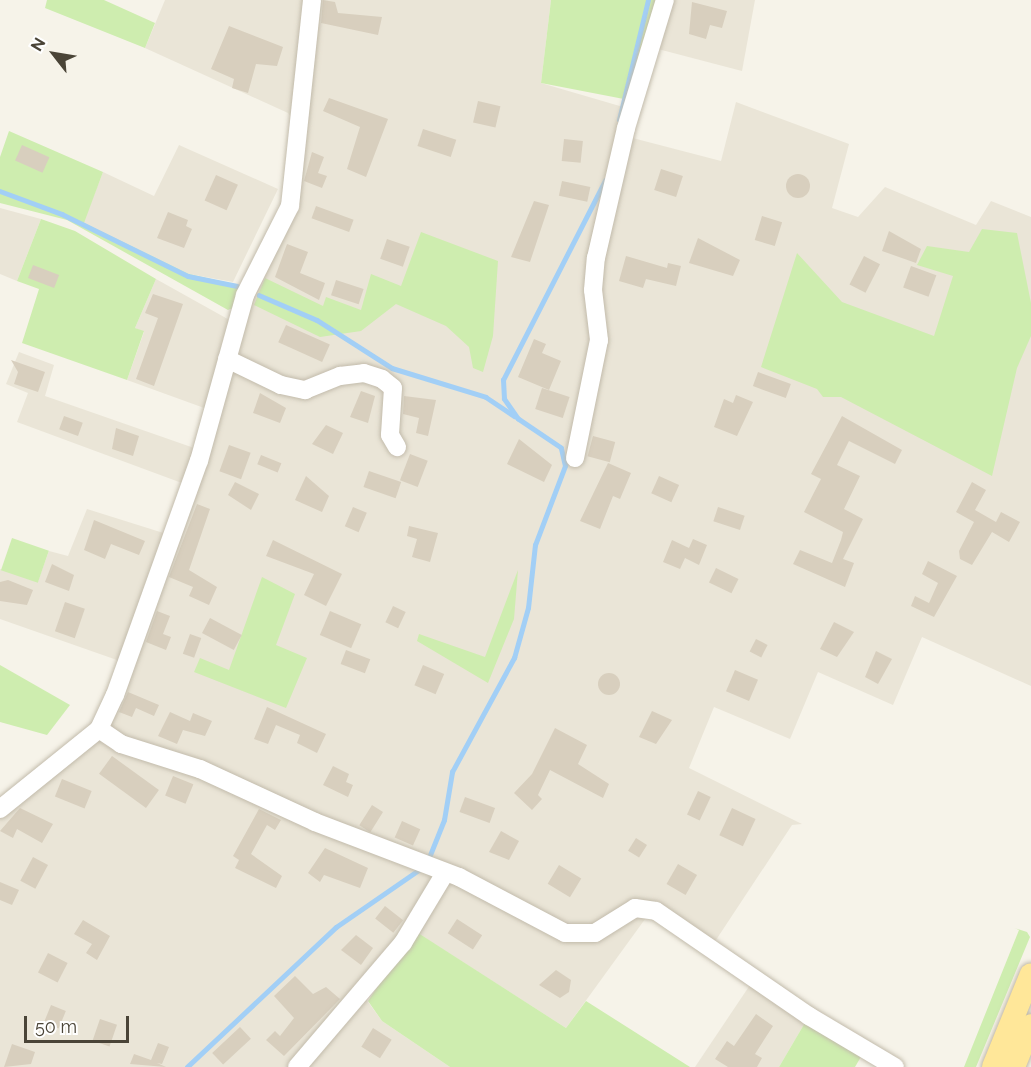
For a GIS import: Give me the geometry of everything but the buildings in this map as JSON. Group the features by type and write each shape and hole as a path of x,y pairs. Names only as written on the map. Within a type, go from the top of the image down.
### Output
{"main road":[{"path":"993,1067 1031,974"},
{"path":"1014,1067 1031,1025"}],"street":[{"path":"0,809 99,729 150,603 245,295 290,206 312,0"},
{"path":"575,458 599,340 593,290 596,258 626,128 665,0"},
{"path":"227,359 281,386 305,390 340,376 364,373 382,379 393,388 390,435 397,447"},
{"path":"99,729 121,744 200,769 439,870 572,936 595,933 635,908 656,910 809,1016 895,1067"},
{"path":"297,1067 403,943 439,870"}],"shaded area":[{"path":"165,0 551,0 541,83 630,109 625,136 721,161 736,102 849,144 832,208 858,217 885,187 976,225 991,201 1031,217 1031,686 922,637 893,705 818,672 790,739 714,707 689,768 802,824 792,825 716,940 706,943 648,915 566,1028 411,929 363,995 382,1021 450,1067 0,1067 0,809 70,753 115,695 117,660 0,619 0,569 38,581 49,551 68,556 87,509 173,536 190,486 17,422 28,393 6,384 19,352 54,365 45,396 197,449 207,409 127,380 144,332 135,328 156,279 242,327 275,241 297,125 288,113 145,48"},
{"path":"672,0 755,0 742,71 654,48"},
{"path":"179,145 278,189 233,282 189,274 83,223 103,172 154,196"},
{"path":"0,208 41,219 17,281 0,274"},
{"path":"752,982 809,1016 779,1067 695,1067"}],"green space":[{"path":"47,0 104,0 155,23 145,48 45,8"},
{"path":"551,0 659,0 629,100 541,83"},
{"path":"9,131 103,172 84,223 189,274 242,286 235,307 228,310 67,220 0,203 0,157"},
{"path":"41,219 75,231 156,279 135,328 144,331 127,380 22,343 39,289 17,281"},
{"path":"982,229 1017,233 1031,303 1031,336 1017,368 992,476 841,397 823,397 817,389 761,367 797,253 842,302 934,336 953,276 917,265 927,246 969,252"},
{"path":"421,232 498,261 493,336 483,372 473,368 469,347 446,326 396,304 361,331 320,337 254,305 265,278 323,306 326,297 361,310 371,274 401,286"},
{"path":"12,538 49,551 38,583 1,570"},
{"path":"518,570 514,619 488,683 417,641 419,634 485,657"},
{"path":"262,577 295,594 276,645 307,658 286,708 194,672 200,658 229,670"},
{"path":"0,665 70,705 47,735 0,722"},
{"path":"1014,928 1027,932 1030,937 976,1067 964,1067 1019,930"},
{"path":"415,931 566,1028 586,1001 690,1067 450,1067 382,1021 368,1001"},
{"path":"806,1021 862,1055 855,1067 779,1067"}],"waterway":[{"path":"619,120 648,0"},
{"path":"428,860 444,820 452,772 514,658 528,608 535,545 565,466 561,448 518,419 504,399 503,380 605,181"},
{"path":"0,191 62,214 188,276 237,286"},
{"path":"259,295 317,320 392,368 486,397 514,416"},
{"path":"187,1067 336,927 423,867"}]}
